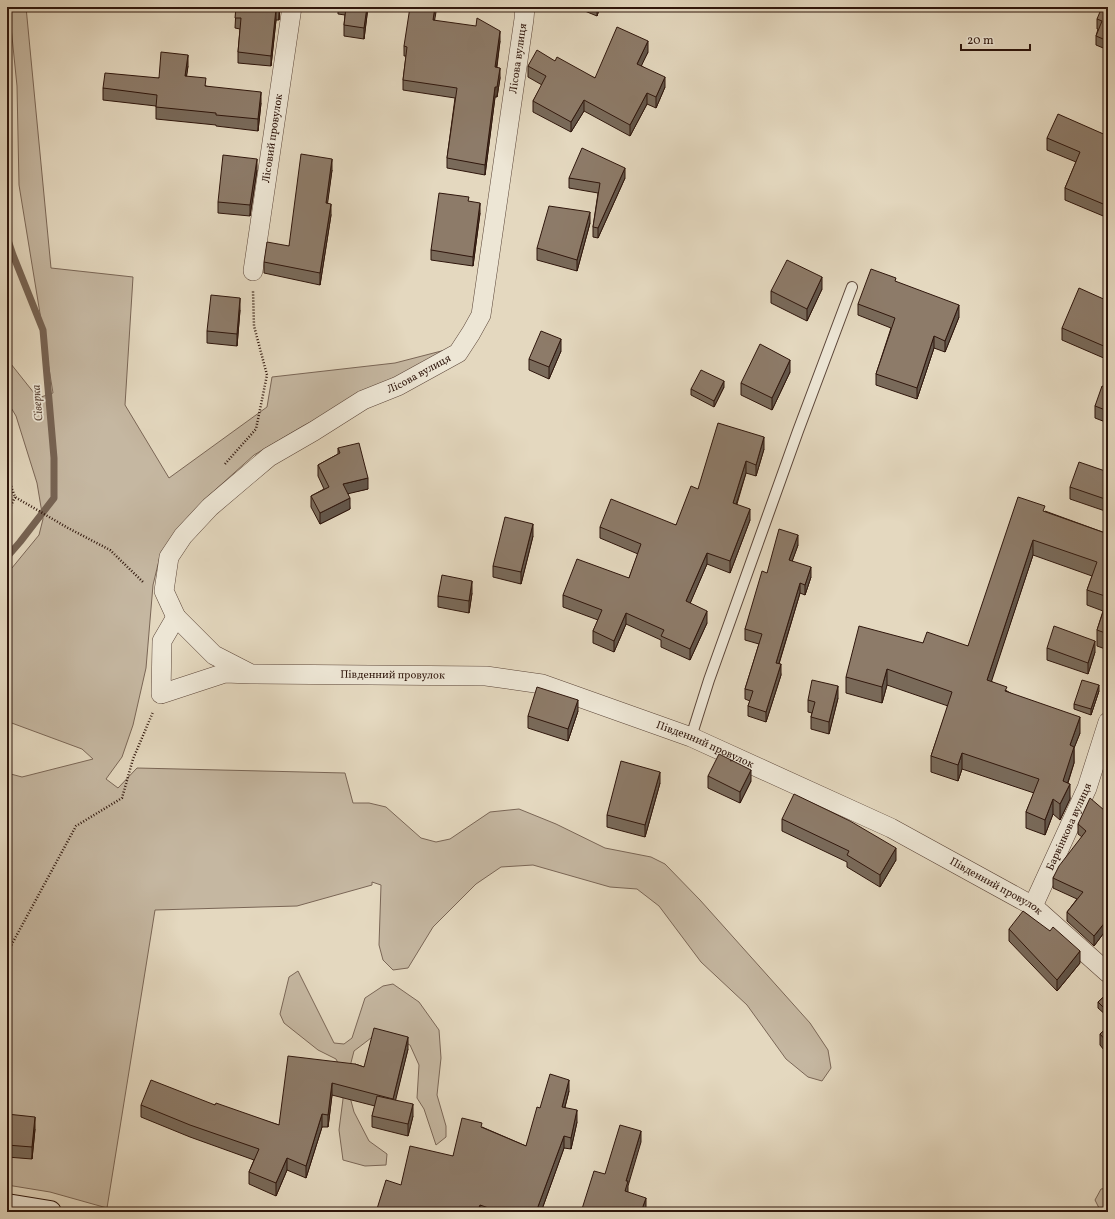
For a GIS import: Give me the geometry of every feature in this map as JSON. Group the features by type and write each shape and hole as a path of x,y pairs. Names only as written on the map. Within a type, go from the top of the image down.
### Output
{"main road":[{"path":"7,1204 50,1212"}],"street":[{"name":"Лісовий провулок","path":"253,271 292,7"},
{"name":"Лісова вулиця","path":"173,611 164,591 169,557 183,536 210,506 269,457 364,400 398,386 458,352 471,334 481,315 525,7"},
{"name":"Південний провулок","path":"173,611 214,655 251,674"},
{"path":"160,694 162,641 173,611"},
{"name":"Південний провулок","path":"160,694 225,674 486,676 542,684 691,737 891,828 1033,906 1108,973"},
{"name":"Барвінкова вулиця","path":"1033,906 1087,788 1108,722"}],"lane":[{"path":"691,737 711,672 852,287"}],"path":[{"path":"220,470 256,429 267,375 254,326 253,271"},
{"path":"7,475 15,497 68,528 110,550 173,611"},
{"path":"7,514 15,497"},
{"path":"7,953 76,826 122,798 133,759 160,694"}],"shaded area":[{"path":"9,7 26,7 51,268 133,277 125,405 169,478 267,407 272,377 395,363 453,348 303,426 254,455 204,500 161,552 153,585 146,668 133,725 122,757 106,779 118,788 137,768 345,773 353,803 369,803 386,807 421,838 436,842 450,839 490,812 519,809 556,824 605,848 651,857 665,864 700,900 810,1023 828,1050 831,1068 822,1081 808,1077 786,1059 747,1005 701,962 659,906 637,889 610,887 533,865 501,867 476,884 433,927 408,968 393,970 383,960 379,945 381,885 372,882 372,885 297,906 155,910 107,1208 50,1192 7,1185 7,773 22,777 93,759 82,749 7,721 7,574 39,535 43,519 37,483 16,416 7,401 7,359 38,398 53,393 19,185 17,86"},
{"path":"298,971 334,1043 344,1044 352,1038 365,998 383,986 393,984 419,1002 439,1030 441,1058 437,1095 446,1126 446,1137 436,1145 424,1109 417,1098 419,1065 410,1045 392,1036 371,1038 354,1051 346,1082 354,1112 369,1141 387,1154 386,1165 365,1166 343,1160 339,1130 343,1099 341,1069 336,1059 318,1050 284,1023 280,1014 289,977"},
{"path":"1108,1188 1108,1212 1101,1212 1095,1200 1101,1189"}],"building":[{"path":"236,7 279,7 279,10 276,9 271,56 238,52 241,18 235,18"},
{"path":"346,7 367,7 364,28 344,25"},
{"path":"410,7 435,7 433,20 476,26 477,18 500,31 495,67 500,68 497,87 495,87 485,165 447,158 457,88 403,80 407,47 404,46"},
{"path":"1102,7 1108,7 1108,41 1096,36 1102,21 1097,19"},
{"path":"617,27 648,41 637,64 665,77 656,97 647,93 630,125 584,100 571,122 533,101 546,76 528,66 537,50 555,61 557,57 595,78"},
{"path":"161,52 188,55 185,76 206,78 205,86 261,92 258,119 156,107 157,95 103,88 105,73 159,78"},
{"path":"1058,114 1108,136 1108,206 1065,188 1080,152 1047,138"},
{"path":"582,148 625,168 598,228 593,227 600,183 569,178"},
{"path":"301,154 332,159 326,203 331,204 320,273 264,262 267,242 289,246"},
{"path":"223,155 257,159 250,205 218,202"},
{"path":"439,193 469,197 468,201 480,203 473,257 431,250"},
{"path":"549,206 590,212 577,260 537,248"},
{"path":"787,260 822,277 807,309 771,291"},
{"path":"871,269 896,278 895,281 959,305 945,341 934,336 917,388 876,374 895,318 858,304"},
{"path":"1079,288 1108,301 1108,343 1106,347 1062,328"},
{"path":"211,295 240,298 237,334 207,331"},
{"path":"541,331 561,339 549,367 529,359"},
{"path":"760,344 790,360 772,398 741,383"},
{"path":"701,370 724,381 714,401 691,389"},
{"path":"1102,386 1108,388 1108,411 1095,406"},
{"path":"718,423 764,437 756,465 746,461 733,503 750,509 730,561 707,553 686,601 707,611 690,649 661,636 664,630 626,613 614,641 593,631 602,610 563,595 577,559 629,578 641,544 600,527 611,499 676,525 691,486 698,489"},
{"path":"359,443 368,478 343,484 350,498 320,513 311,496 329,487 318,465 340,453 338,448"},
{"path":"1079,462 1108,472 1108,500 1070,487"},
{"path":"1018,497 1045,506 1043,511 1108,534 1108,597 1087,590 1097,562 1033,540 987,680 1007,687 1005,691 1080,717 1070,745 1074,747 1063,781 1070,784 1060,804 1053,799 1045,820 1026,812 1039,779 962,753 958,765 931,756 952,692 887,669 882,687 846,677 859,626 923,643 927,632 968,646"},
{"path":"505,517 533,524 521,572 493,566"},
{"path":"779,529 798,535 789,560 811,567 805,585 800,583 776,663 781,664 766,712 748,706 753,691 745,689 762,634 745,629 762,571 767,573"},
{"path":"442,575 472,581 469,601 438,596"},
{"path":"1108,597 1108,634 1097,630"},
{"path":"1054,626 1095,641 1088,663 1047,648"},
{"path":"812,680 838,686 829,722 811,717 815,702 808,700"},
{"path":"1082,680 1099,685 1091,709 1074,704"},
{"path":"537,687 578,700 568,729 528,716"},
{"path":"719,754 751,770 740,792 708,776"},
{"path":"621,761 660,772 645,825 607,815"},
{"path":"794,794 850,821 896,848 880,875 847,855 849,851 782,819"},
{"path":"1090,798 1104,810 1108,801 1108,923 1106,921 1094,936 1067,912 1083,892 1053,878 1059,866 1086,831 1078,824"},
{"path":"1023,911 1050,931 1053,927 1080,951 1057,980 1009,929"},
{"path":"1108,993 1108,1012 1098,1002"},
{"path":"1108,1027 1108,1043 1100,1034"},
{"path":"374,1028 408,1037 393,1099 332,1083 328,1115 322,1114 306,1166 287,1158 276,1183 249,1172 259,1149 190,1125 141,1105 151,1080 215,1105 216,1103 279,1125 288,1056 355,1064 364,1067"},
{"path":"550,1074 569,1080 562,1107 577,1110 571,1138 564,1136 536,1212 500,1212 480,1205 477,1212 376,1212 386,1180 401,1185 410,1146 453,1156 462,1118 482,1123 481,1127 526,1146 537,1107 540,1108"},
{"path":"377,1096 413,1104 408,1124 372,1116"},
{"path":"7,1114 35,1117 32,1147 7,1145"},
{"path":"620,1125 641,1131 626,1181 628,1181 625,1191 646,1198 641,1212 581,1212 594,1171 605,1174"}],"waterway":[{"name":"Сіверка","path":"7,237 43,330 54,458 54,498 7,557"}]}
